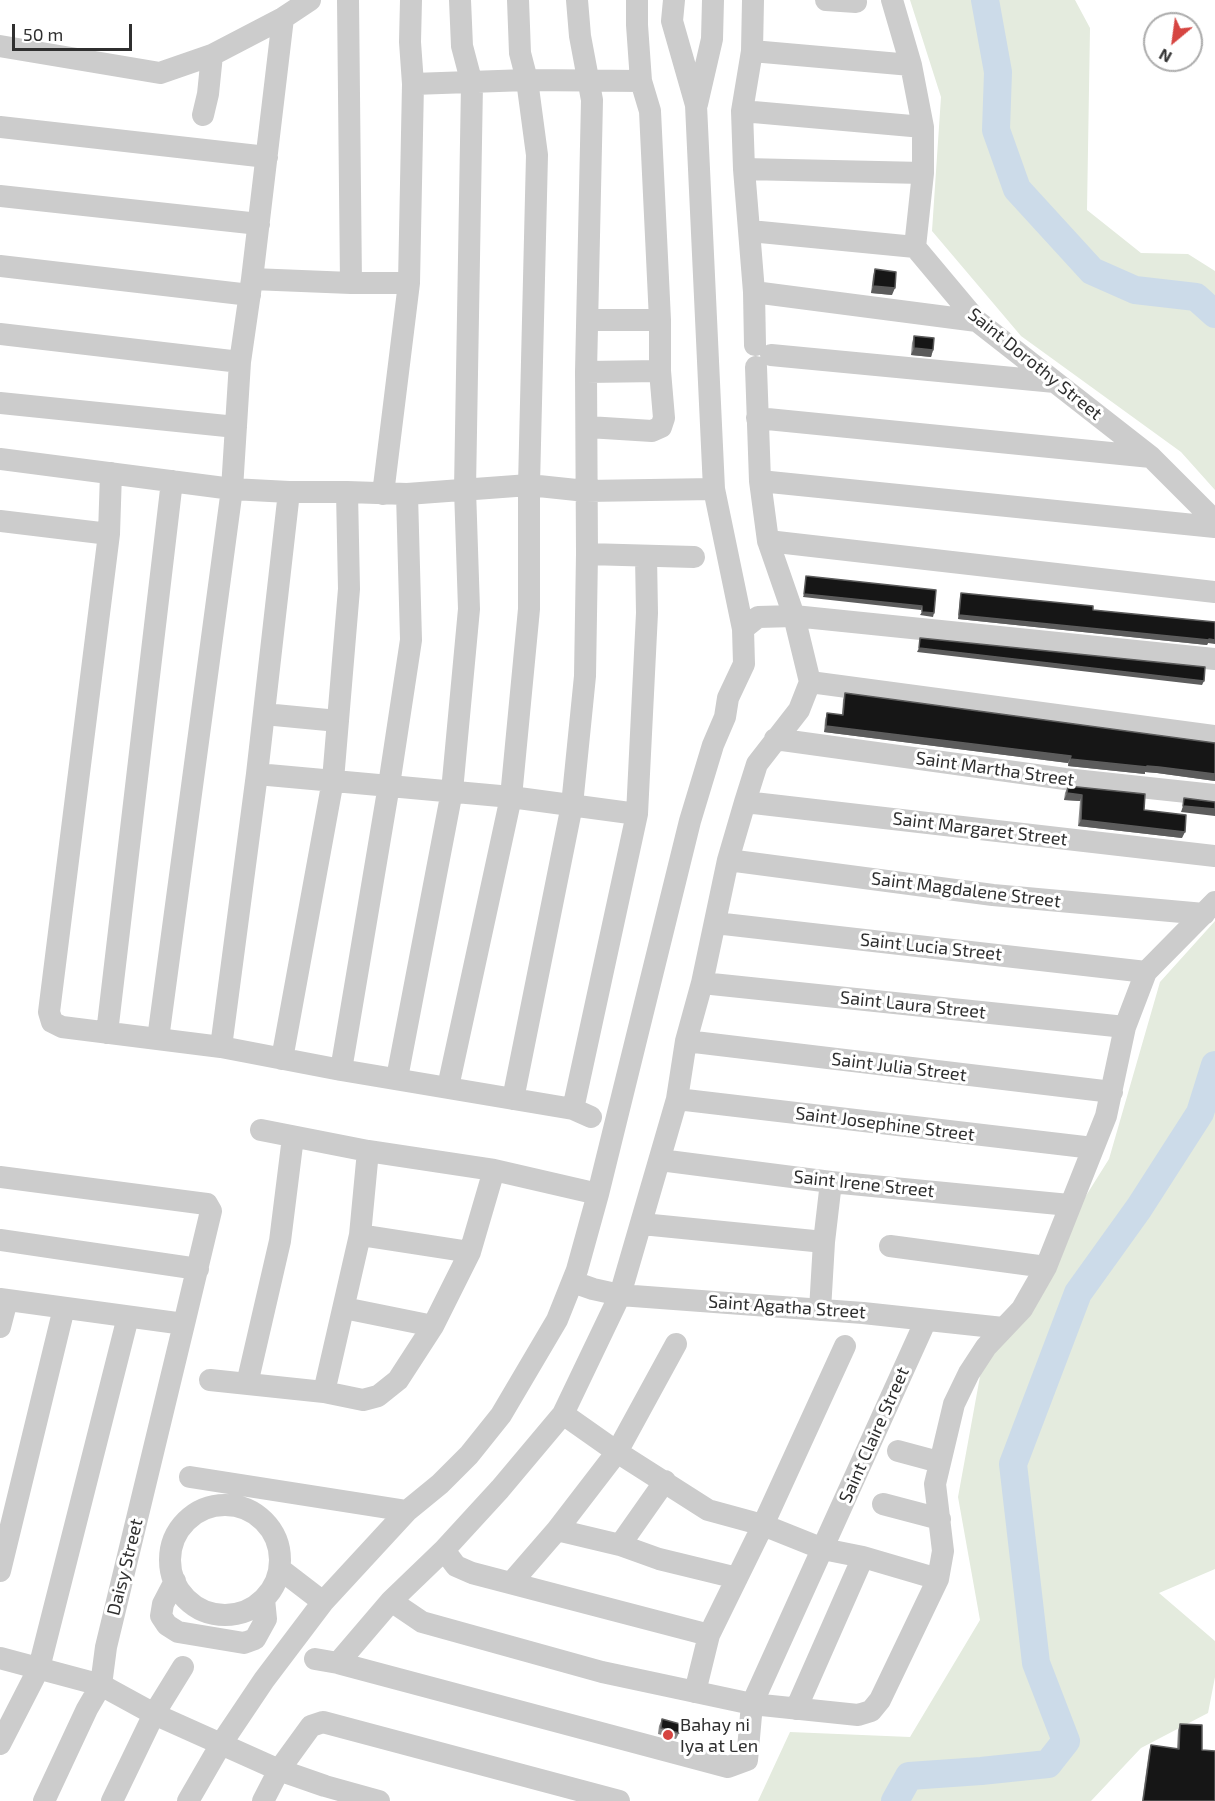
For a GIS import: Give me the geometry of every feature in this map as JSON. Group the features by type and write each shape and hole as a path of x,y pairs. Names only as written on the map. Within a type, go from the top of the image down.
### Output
{"street":[{"path":"0,46 160,73 212,56 283,18 310,0"},
{"path":"348,0 351,283"},
{"path":"383,494 410,283 413,84 410,42 411,0"},
{"path":"397,1078 452,791 469,609 465,489 471,81 462,46 460,0"},
{"path":"448,1087 511,796 529,609 529,485 537,155 527,80 520,53 518,0"},
{"path":"513,1099 572,805 585,675 588,554 586,372 589,320 591,100 580,36 577,0"},
{"path":"588,428 652,430 661,427 664,418 660,372 660,320 650,111 641,81 637,0"},
{"path":"188,1801 221,1744 264,1680 323,1602 407,1511 440,1484 469,1455 501,1415 557,1320 573,1282 598,1194 690,821 728,698 744,664 743,630 714,489 696,105 672,21 674,0"},
{"path":"696,105 712,39 713,0"},
{"path":"315,1659 338,1664 391,1601 444,1550 500,1489 563,1414 620,1295 642,1224 677,1100 687,1041 702,983 728,860 757,764 799,710 810,681 794,616 768,541 760,481 757,418 761,356 744,169 742,111 752,51 753,0"},
{"path":"826,0 856,2"},
{"path":"750,231 915,247 923,173 923,127 911,65 892,0"},
{"path":"158,1039 232,489 240,362 283,18"},
{"path":"752,51 911,65"},
{"path":"203,116 212,56"},
{"path":"413,84 527,80 641,81"},
{"path":"742,111 923,127"},
{"path":"0,126 267,157"},
{"path":"744,169 923,173"},
{"path":"0,196 259,224"},
{"name":"Saint Dorothy Street","path":"915,247 977,321 1151,457 1215,521"},
{"path":"0,266 251,287 410,283"},
{"path":"754,292 977,321"},
{"path":"589,320 660,320"},
{"path":"0,334 240,362"},
{"path":"761,356 1055,382"},
{"path":"586,372 660,372"},
{"path":"0,403 236,427"},
{"path":"757,418 1151,457"},
{"path":"0,459 232,489 289,492 407,494 529,485 586,491 714,489"},
{"path":"111,473 110,534 50,1012 52,1022 57,1026 221,1047 582,1113 637,814 647,613 646,555"},
{"path":"107,1033 172,481"},
{"path":"760,481 1215,527"},
{"path":"221,1047 257,774 289,492"},
{"path":"282,1059 333,780 349,589 347,492"},
{"path":"341,1070 411,640 407,494"},
{"path":"0,521 110,534"},
{"path":"768,541 1215,592"},
{"path":"588,554 694,557"},
{"path":"743,630 758,617 794,616 1215,659"},
{"path":"810,681 1215,736"},
{"path":"264,714 338,721"},
{"name":"Saint Martha Street","path":"775,739 1065,779 1215,795"},
{"path":"257,774 511,796 637,814"},
{"name":"Saint Margaret Street","path":"746,802 1215,856"},
{"name":"Saint Magdalene Street","path":"728,860 993,895 1209,908"},
{"path":"391,1601 422,1622 567,1664 752,1704 858,1715 871,1711 880,1700 938,1580 944,1551 935,1484 954,1404 969,1373 986,1347 1023,1309 1046,1267 1106,1116 1125,1027 1146,972 1209,908"},
{"name":"Saint Lucia Street","path":"715,923 1146,972"},
{"name":"Saint Laura Street","path":"702,983 1125,1027"},
{"name":"Saint Julia Street","path":"687,1041 1112,1092"},
{"name":"Saint Josephine Street","path":"677,1100 1093,1148"},
{"path":"261,1130 368,1151 494,1170 598,1194"},
{"path":"247,1384 280,1241 293,1137"},
{"path":"324,1392 360,1235 368,1151"},
{"name":"Saint Irene Street","path":"660,1160 831,1182 1069,1205"},
{"path":"210,1380 324,1392 363,1400 378,1396 398,1380 433,1326 470,1252 494,1170"},
{"name":"Daisy Street","path":"0,1177 207,1204 211,1211 106,1647 101,1685 87,1709 44,1801"},
{"path":"820,1310 824,1242 831,1182"},
{"path":"642,1224 824,1242"},
{"path":"360,1235 470,1252"},
{"path":"0,1240 198,1269"},
{"path":"890,1246 1046,1267"},
{"name":"Saint Agatha Street","path":"573,1282 620,1295 820,1310 1003,1328"},
{"path":"0,1327 3,1300 183,1324"},
{"path":"0,1571 64,1308"},
{"path":"344,1308 433,1326"},
{"path":"0,1744 39,1668 128,1317"},
{"name":"Saint Claire Street","path":"338,1664 728,1767 747,1761 752,1704 926,1320"},
{"path":"511,1583 557,1530 618,1452 676,1344"},
{"path":"695,1692 709,1635 763,1525 845,1346"},
{"path":"563,1414 708,1510 763,1525 823,1549 863,1557 938,1580"},
{"path":"898,1451 939,1462"},
{"path":"190,1477 407,1511"},
{"path":"620,1545 664,1481"},
{"path":"884,1504 940,1519"},
{"path":"235,1505 255,1513 271,1528 280,1548 280,1569 272,1590 257,1605 237,1614 216,1614 195,1606 180,1591 171,1571 171,1550 178,1530 193,1514 213,1506 235,1505"},
{"path":"557,1530 737,1578"},
{"path":"444,1550 456,1566 472,1573 709,1635"},
{"path":"796,1709 863,1557"},
{"path":"280,1569 323,1602"},
{"path":"175,1581 163,1604 161,1616 167,1625 178,1632 244,1643 255,1639 266,1618 264,1599"},
{"path":"0,1658 101,1685 154,1714 279,1770 322,1793 379,1801"},
{"path":"112,1801 154,1714 183,1667"},
{"path":"263,1801 279,1770 311,1726 323,1722 619,1801"}],"shaded area":[{"path":"910,0 1075,0 1090,28 1087,210 1141,253 1188,254 1215,271 1215,490 1181,452 1021,336 932,231 941,97"},
{"path":"1215,921 1215,1569 1159,1593 1215,1641 1215,1677 1208,1713 1141,1748 1091,1801 758,1801 790,1732 910,1737 980,1620 958,1497 983,1360 1109,1159 1160,982"}],"building":[{"path":"875,269 896,272 895,288 873,286"},
{"path":"914,336 934,338 933,350 914,348"},
{"path":"806,576 936,590 934,613 922,612 922,606 804,594"},
{"path":"961,593 1093,606 1093,610 1215,622 1215,640 959,615"},
{"path":"920,638 1205,667 1204,681 919,648"},
{"path":"845,693 1215,743 1215,774 1070,759 1071,756 826,726 827,713 843,715"},
{"path":"1068,786 1145,794 1144,810 1186,815 1185,832 1081,820 1082,795 1067,793"},
{"path":"1184,798 1215,802 1215,809 1183,806"},
{"path":"662,1719 680,1724 679,1733 661,1728"},
{"path":"1180,1724 1202,1725 1202,1750 1215,1751 1215,1801 1143,1801 1151,1745 1179,1749"}],"waterway":[{"path":"985,0 998,72 996,130 1017,189 1092,271 1135,290 1196,297 1215,314"},
{"path":"895,1801 909,1776 1048,1764 1066,1741 1036,1663 1013,1464 1078,1293 1139,1208 1200,1113 1215,1065"}],"place":[{"name":"Bahay ni Iya at Len","path":"668,1735"}]}
